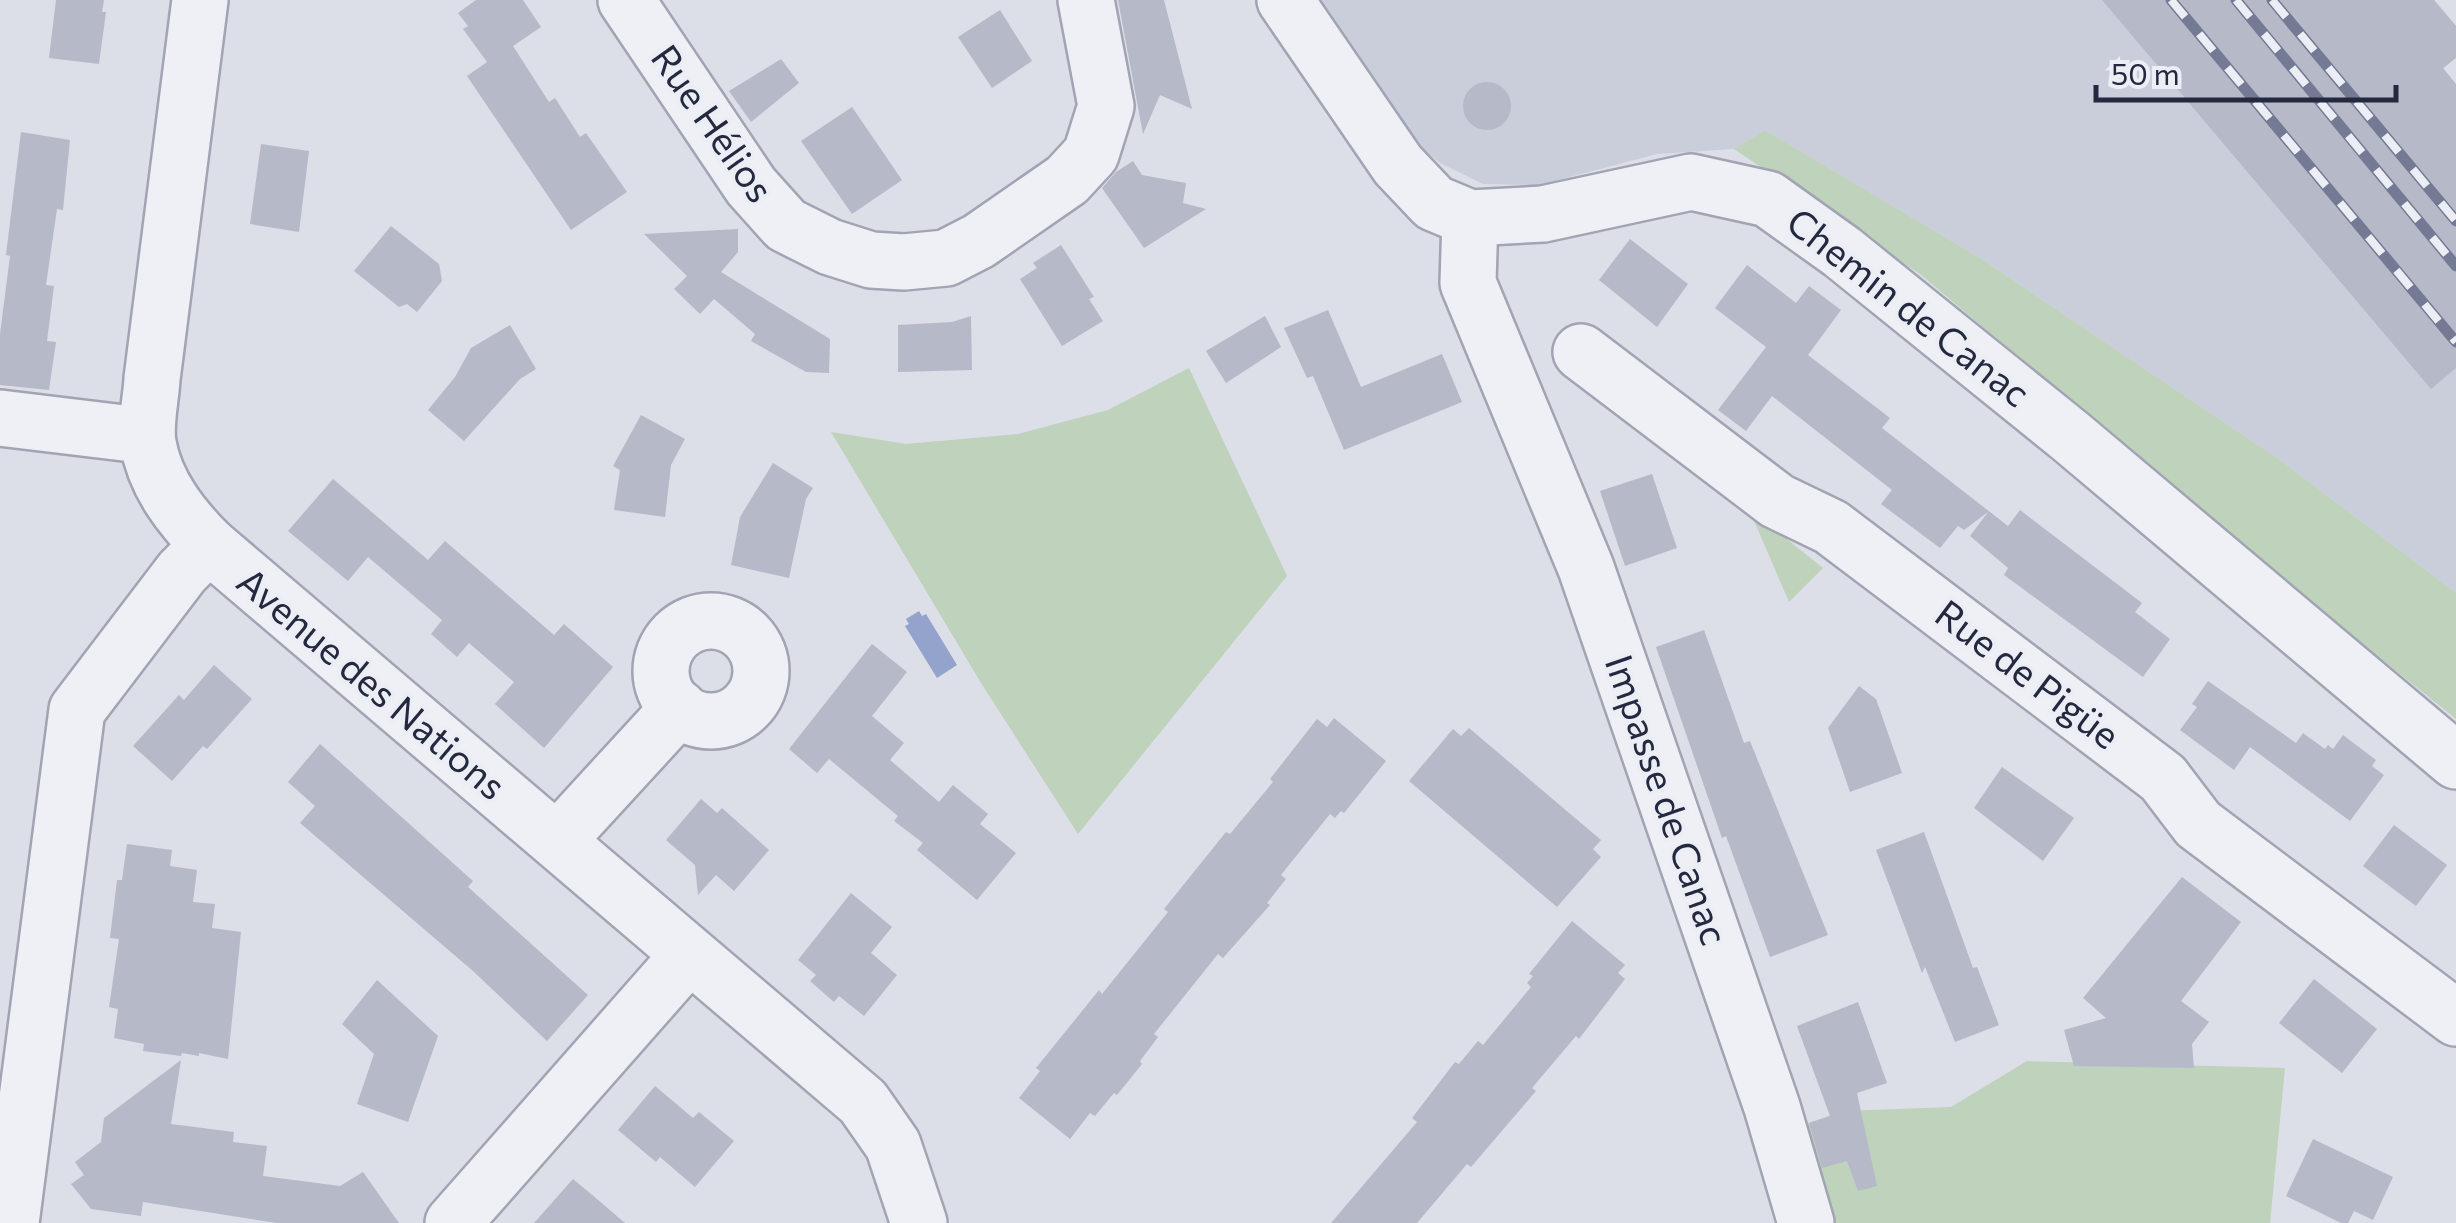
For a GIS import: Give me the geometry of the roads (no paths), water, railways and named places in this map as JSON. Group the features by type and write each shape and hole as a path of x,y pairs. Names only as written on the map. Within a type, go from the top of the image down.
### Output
{"street":[{"name":"Avenue des Nations","path":"200,0 152,379 148,442 163,488 184,520 208,545 863,1102 893,1145 919,1223"},
{"name":"Rue Hélios","path":"626,0 751,186 786,225 830,247 871,260 904,262 946,258 979,241 1067,180 1092,154 1106,106 1086,0"},
{"path":"1286,0 1398,165 1434,202 1470,218 1468,283 1511,382"},
{"name":"Chemin de Canac","path":"1470,218 1544,214 1691,182 1768,199 1842,252 2070,436 2456,760"},
{"name":"Rue de Pigüe","path":"1511,382 1542,382 1581,352 1777,501 1832,527 2163,778 2198,824 2456,1018"},
{"name":"Impasse de Canac","path":"1511,382 1586,568 1772,1107 1806,1223"},
{"path":"0,418 124,433"},
{"path":"11,1223 78,710 182,572 208,545"},
{"path":"556,841 679,708"},
{"path":"453,1223 689,955"}],"water":[{"path":"919,611 922,616 926,614 957,665 937,678 905,626 909,624 906,619"}],"railway":[{"path":"2171,0 2456,342"},
{"path":"2236,0 2456,266"},
{"path":"2272,0 2456,221"}]}
